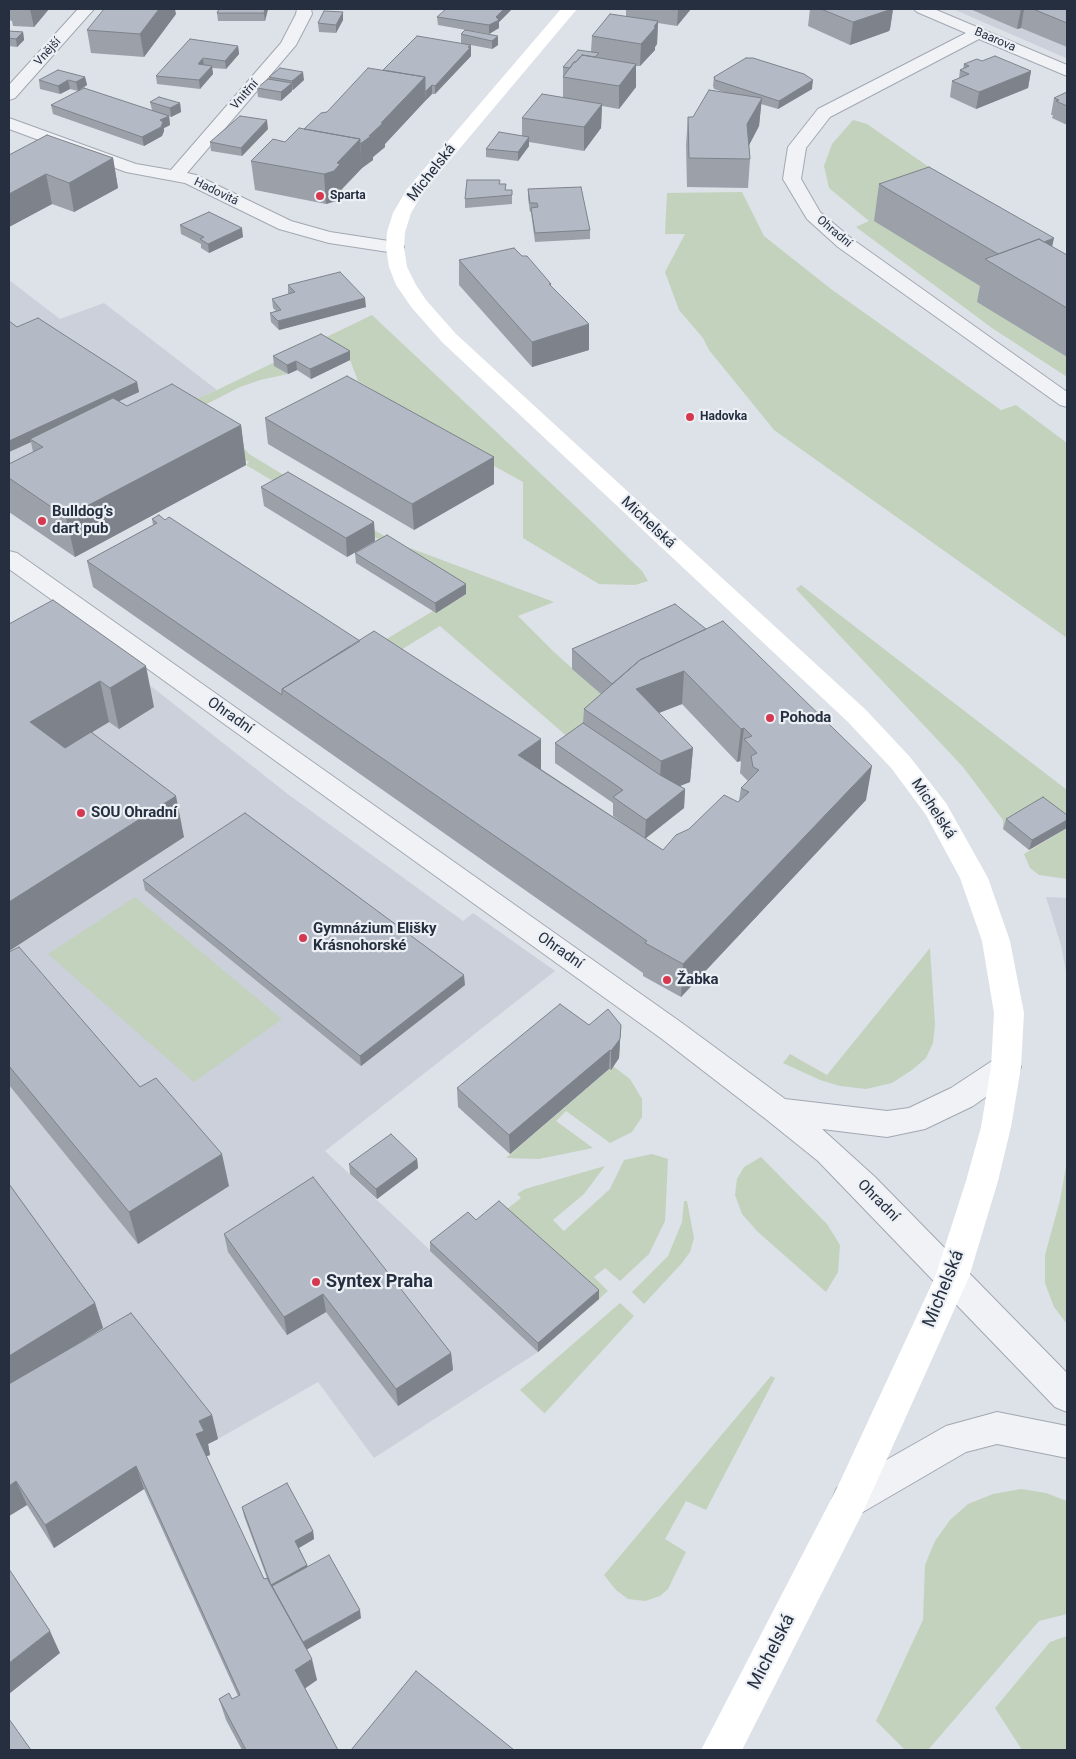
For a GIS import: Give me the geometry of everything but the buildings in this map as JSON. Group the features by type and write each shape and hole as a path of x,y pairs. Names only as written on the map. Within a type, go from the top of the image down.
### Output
{"street":[{"name":"Vnější","path":"9,95 86,9"},
{"name":"Vnitřní","path":"175,176 288,46 304,14 304,9"},
{"name":"Michelská","path":"570,9 416,189 402,213 395,247 398,267 406,285 434,323 858,716 901,763 937,810 974,878 996,942 1009,1013 1006,1067 996,1127 982,1181 952,1276 850,1500 721,1750"},
{"name":"Baarova","path":"922,9 1067,71"},
{"name":"Ohradní","path":"978,33 824,113 797,147 792,179 813,215 845,243 1067,401"},
{"name":"Hadovitá","path":"9,123 132,168 155,174 190,179 285,225 329,237 395,247"},
{"name":"Ohradní","path":"9,558 656,1020 778,1111 829,1152 1067,1396"},
{"path":"778,1111 887,1124 914,1120 962,1097 1006,1067"},
{"path":"850,1500 958,1438 997,1428 1067,1442"}],"shaded area":[{"path":"953,9 1067,9 1067,58 1066,58"},
{"path":"9,280 60,319 104,303 217,390 132,426 9,487"},
{"path":"57,612 289,795 463,921 473,913 555,971 325,1151 538,1352 374,1458 318,1382 218,1439 138,1338 103,1328 9,1198 9,642"},
{"path":"1046,897 1067,898 1067,977 1061,945"}],"green space":[{"path":"853,120 867,124 1067,263 978,302 1067,357 1067,377 992,328 856,227 869,221 829,188 824,166 832,144"},
{"path":"742,192 764,236 831,289 1001,410 1016,405 1067,443 1067,638 774,430 679,310 665,272 685,234 665,234 667,193"},
{"path":"372,315 590,520 642,571 648,581 635,585 599,584 523,538 523,482 368,396 375,391 358,381 350,360 275,366 288,374 260,380 240,387 195,410 240,443 249,454 394,542 554,602 518,616 554,652 619,710 578,746 440,626 391,656 375,646 433,611 436,612 466,594 375,541 378,539 294,489 290,491 246,465 249,462 196,430 132,426 217,390"},
{"path":"801,585 1067,790 1067,828 1003,829 1003,820 963,767 796,589"},
{"path":"1067,828 1067,879 1039,875 1030,868 1024,854"},
{"path":"135,897 282,1019 194,1082 48,954"},
{"path":"930,948 935,1024 933,1043 926,1058 912,1070 892,1083 866,1089 840,1086 820,1080 783,1063 790,1054 827,1075"},
{"path":"613,1066 630,1079 642,1099 642,1117 632,1132 610,1143 566,1111 556,1121 593,1148 539,1159 506,1158"},
{"path":"652,1154 668,1159 665,1221 649,1254 620,1281 605,1268 594,1277 608,1291 599,1299 502,1213 521,1198 517,1194 525,1189 605,1166 584,1194 553,1220 564,1231 610,1189 624,1160"},
{"path":"761,1157 827,1224 840,1245 838,1272 826,1292 758,1232 742,1214 735,1195 737,1179 744,1167"},
{"path":"1067,1161 1067,1324 1054,1307 1045,1283 1045,1255 1060,1200"},
{"path":"684,1201 687,1201 694,1238 690,1252 644,1304 632,1292 668,1256 682,1222"},
{"path":"620,1303 634,1316 545,1413 543,1412 520,1390"},
{"path":"771,1376 775,1378 706,1510 686,1501 665,1539 686,1552 668,1589 660,1596 645,1601 628,1599 616,1590 604,1575"},
{"path":"1021,1489 1046,1493 1067,1501 1067,1614 1039,1621 928,1750 905,1750 876,1721 923,1620 925,1565 935,1541 950,1520 968,1504 993,1494"},
{"path":"1067,1636 1067,1750 1022,1750 995,1708 1050,1642"}],"place":[{"name":"Sparta","path":"320,196"},
{"name":"Hadovka","path":"690,417"},
{"name":"Bulldog’s dart pub","path":"42,521"},
{"name":"Pohoda","path":"770,718"},
{"name":"SOU Ohradní","path":"81,813"},
{"name":"Gymnázium Elišky Krásnohorské","path":"303,938"},
{"name":"Žabka","path":"667,980"},
{"name":"Syntex Praha","path":"316,1282"}]}
